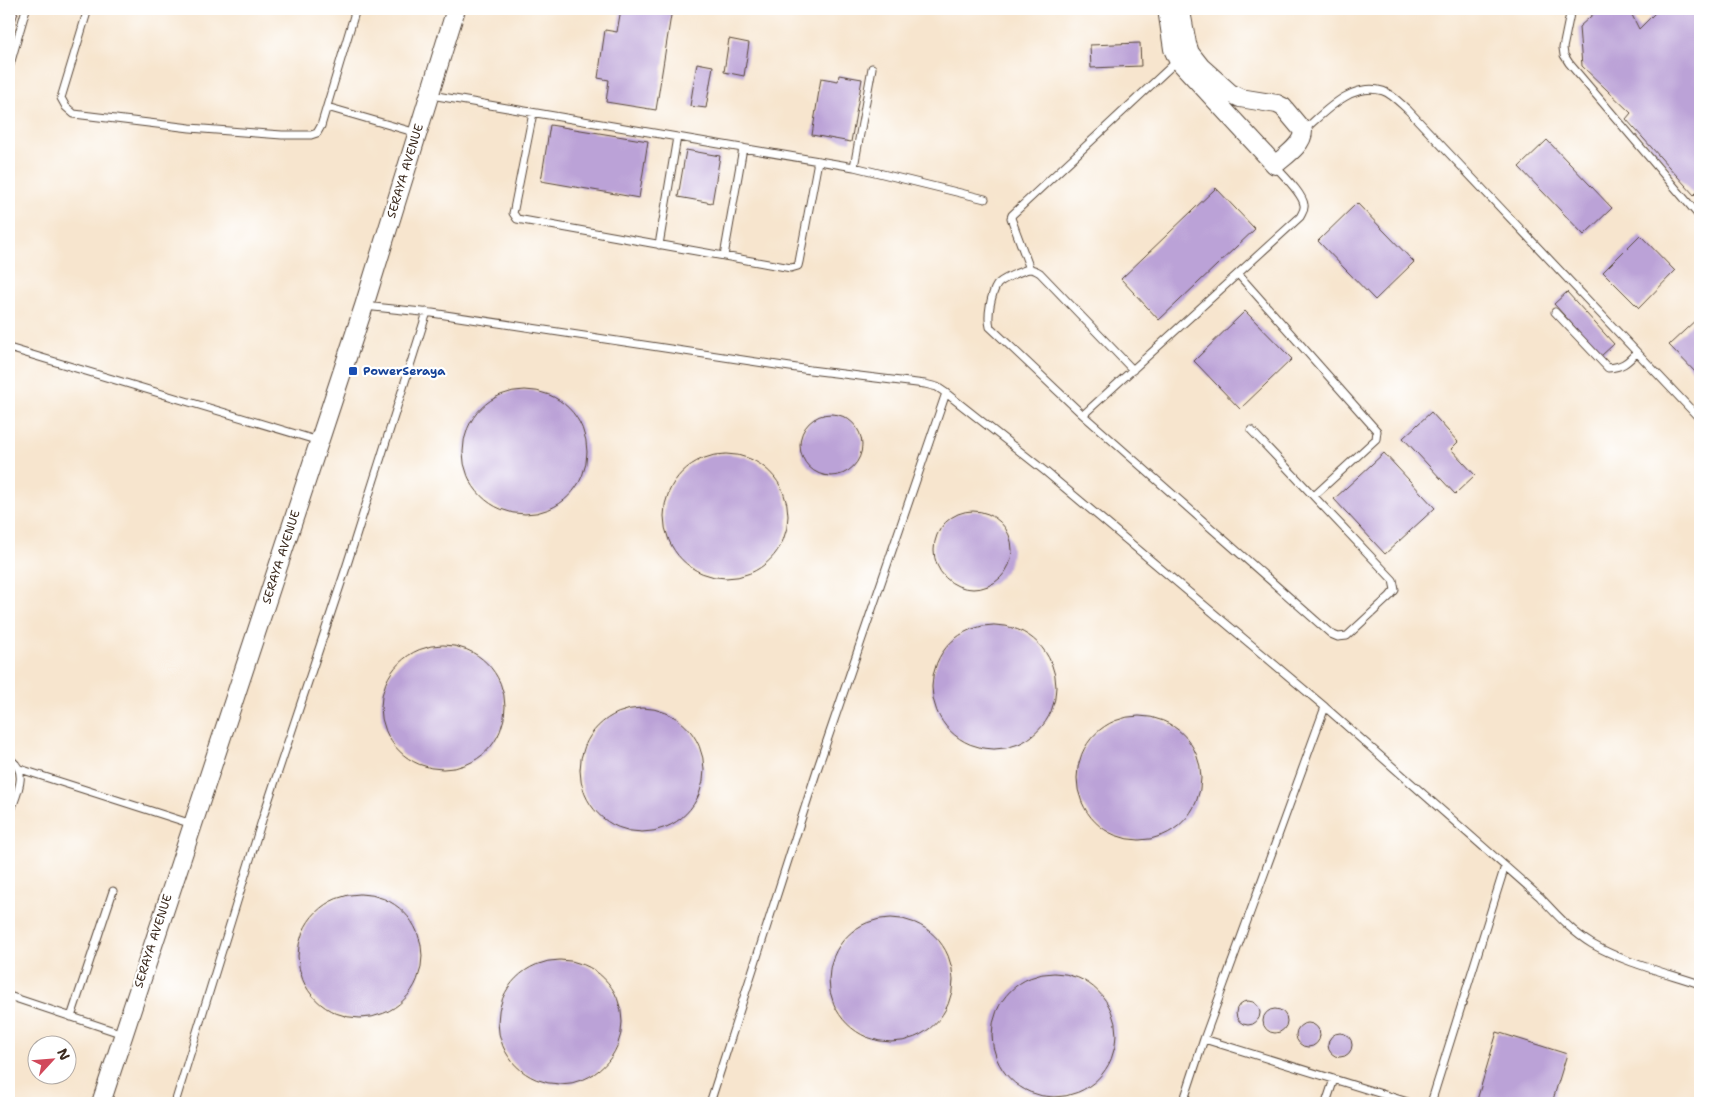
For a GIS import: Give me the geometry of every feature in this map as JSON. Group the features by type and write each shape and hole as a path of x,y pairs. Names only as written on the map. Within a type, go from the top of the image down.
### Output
{"street":[{"name":"SERAYA AVENUE","path":"101,1103 364,306 456,9"},
{"path":"1167,9 1173,49 1178,60 1275,165 1298,144 1303,136 1303,131 1283,106 1240,98 1230,93 1201,67 1190,53 1187,44 1182,9"}],"lane":[{"path":"9,68 26,9"},
{"path":"88,9 61,98 66,107 74,114 190,128 282,135 311,135 319,130 356,9"},
{"path":"1571,9 1563,48 1568,63 1700,217"},
{"path":"1030,269 1011,218 1012,215 1178,60"},
{"path":"854,167 872,68"},
{"path":"1303,131 1342,98 1358,90 1385,92 1408,110 1700,419"},
{"path":"429,95 854,167 985,199"},
{"path":"327,106 417,133"},
{"path":"533,113 514,209 517,219 791,268 798,266 818,161"},
{"path":"659,245 677,137"},
{"path":"724,256 743,148"},
{"path":"1082,416 1300,217 1304,210 1302,197 1275,165"},
{"path":"1133,370 1040,273 1030,269 1000,281 996,285 988,314 990,327 1082,416 1331,634 1338,637 1347,636 1390,596 1395,585 1391,577 1251,430"},
{"path":"1238,274 1376,431 1376,439 1314,496"},
{"path":"364,306 427,312 810,370 937,387 1046,472 1325,707 1540,897 1568,925 1591,943 1621,958 1700,984"},
{"path":"175,1103 263,817 345,571 427,312"},
{"path":"1555,312 1608,368 1627,364 1636,353"},
{"path":"9,348 319,442"},
{"path":"710,1103 817,770 946,393"},
{"path":"1183,1103 1204,1039 1325,707"},
{"path":"9,759 16,763 20,770 19,785 9,816"},
{"path":"20,770 192,824"},
{"path":"1431,1103 1505,866"},
{"path":"71,1017 112,891"},
{"path":"9,996 123,1034"},
{"path":"1204,1039 1411,1103"},
{"path":"1326,1103 1334,1080"}],"building":[{"path":"621,9 672,9 656,110 606,102 609,80 598,78 605,30 617,32"},
{"path":"1599,9 1629,9 1639,29 1659,9 1700,9 1700,189 1694,195 1626,119 1631,113 1582,66 1579,27"},
{"path":"9,10 18,13 9,39"},
{"path":"729,39 749,43 744,76 724,72"},
{"path":"1140,43 1141,66 1091,68 1090,45"},
{"path":"697,63 713,66 706,108 690,106"},
{"path":"839,75 862,79 851,142 812,135 821,78 838,81"},
{"path":"550,125 648,141 639,198 541,181"},
{"path":"1547,140 1612,208 1584,235 1519,167"},
{"path":"686,150 720,156 712,203 678,197"},
{"path":"1216,188 1255,229 1159,320 1121,279"},
{"path":"1357,203 1414,262 1375,300 1318,241"},
{"path":"1640,235 1675,271 1639,308 1603,272"},
{"path":"1567,292 1614,344 1601,356 1554,304"},
{"path":"1245,311 1292,359 1240,409 1194,361"},
{"path":"1700,316 1700,377 1669,345"},
{"path":"525,390 549,395 569,408 582,428 587,452 582,476 569,496 549,509 525,514 501,509 481,496 468,476 463,452 468,428 481,408 501,395"},
{"path":"1431,412 1458,442 1451,449 1475,475 1455,494 1403,438"},
{"path":"831,414 843,417 853,423 859,433 862,445 859,457 853,467 843,473 831,476 819,473 809,467 803,457 800,445 803,433 809,423 819,417"},
{"path":"1384,453 1435,508 1385,554 1334,499"},
{"path":"726,454 750,459 770,472 783,492 788,516 783,540 770,560 750,573 726,578 702,573 682,560 669,540 664,516 669,492 682,472 702,459"},
{"path":"973,511 988,514 1005,528 1009,535 1012,550 1009,565 995,582 988,586 973,589 958,586 941,572 937,565 934,550 937,535 951,518 958,514"},
{"path":"994,625 1018,630 1038,643 1051,663 1056,687 1051,711 1038,731 1018,744 994,749 970,744 950,731 937,711 932,687 937,663 950,643 970,630"},
{"path":"443,645 467,650 487,663 500,683 505,707 500,731 487,751 467,764 443,769 419,764 399,751 386,731 381,707 386,683 399,663 419,650"},
{"path":"642,708 666,713 686,726 699,746 704,770 699,794 686,814 666,827 642,832 618,827 598,814 585,794 580,770 585,746 598,726 618,713"},
{"path":"1139,716 1163,721 1183,734 1196,754 1201,778 1196,802 1183,822 1163,835 1139,840 1115,835 1095,822 1082,802 1077,778 1082,754 1095,734 1115,721"},
{"path":"360,894 384,899 404,912 417,932 422,956 417,980 404,1000 384,1013 360,1018 336,1013 316,1000 303,980 298,956 303,932 316,912 336,899"},
{"path":"891,918 915,923 935,936 948,956 953,980 948,1004 935,1024 915,1037 891,1042 867,1037 847,1024 834,1004 829,980 834,956 847,936 867,923"},
{"path":"560,960 584,965 604,978 617,998 622,1022 617,1046 604,1066 584,1079 560,1084 536,1079 516,1066 503,1046 498,1022 503,998 516,978 536,965"},
{"path":"1054,973 1078,978 1098,991 1111,1011 1116,1035 1111,1059 1098,1079 1078,1092 1054,1097 1030,1092 1010,1079 997,1059 992,1035 997,1011 1010,991 1030,978"},
{"path":"1248,1001 1257,1004 1260,1013 1257,1022 1248,1025 1239,1022 1236,1013 1239,1004"},
{"path":"1275,1009 1284,1012 1287,1021 1284,1030 1275,1033 1266,1030 1263,1021 1266,1012"},
{"path":"1308,1023 1317,1026 1320,1035 1317,1044 1308,1047 1299,1044 1296,1035 1299,1026"},
{"path":"1497,1032 1567,1054 1552,1103 1488,1103 1477,1100"},
{"path":"1340,1033 1349,1036 1352,1045 1349,1054 1340,1057 1331,1054 1328,1045 1331,1036"}],"place":[{"name":"PowerSeraya","path":"353,371"}]}
